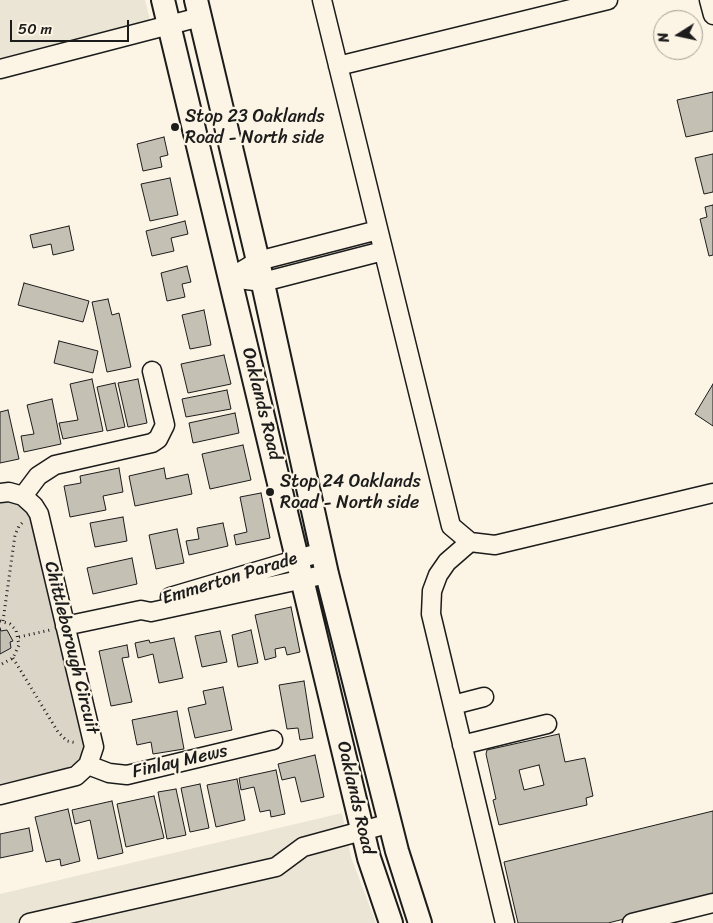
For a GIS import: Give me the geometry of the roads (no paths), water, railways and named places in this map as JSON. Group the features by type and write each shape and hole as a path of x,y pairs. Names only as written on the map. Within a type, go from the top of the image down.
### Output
{"main road":[{"name":"Oaklands Road","path":"164,0 299,558 369,858 392,923"},
{"name":"Oaklands Road","path":"198,9 260,272 327,574 404,878 420,923"}],"street":[{"path":"322,0 451,526 470,542 495,545 713,492"},
{"path":"338,66 608,0"},
{"path":"709,0 713,15"},
{"path":"0,69 169,25 198,9"},
{"path":"260,272 378,230"},
{"path":"230,278 383,251"},
{"path":"0,492 9,492 23,496 38,476 55,465 152,443 158,439 165,425 152,371"},
{"name":"Chittleborough Circuit","path":"23,496 34,506 39,514 93,740 92,756 88,765"},
{"path":"470,542 447,562 438,575 432,591 431,614 505,923"},
{"name":"Emmerton Parade","path":"141,610 149,602 322,552"},
{"name":"Emmerton Parade","path":"65,626 141,610 151,612 327,574"},
{"path":"453,705 484,697"},
{"path":"462,745 547,724"},
{"name":"Finlay Mews","path":"88,765 109,773 127,775 274,740"},
{"path":"0,795 67,780 76,776 88,765"},
{"path":"29,923 276,867 303,847 362,829 391,823"},
{"path":"632,923 713,904"}],"place":[{"name":"Stop 23 Oaklands Road - North side","path":"175,127"},
{"name":"Stop 24 Oaklands Road - North side","path":"270,492"}]}
